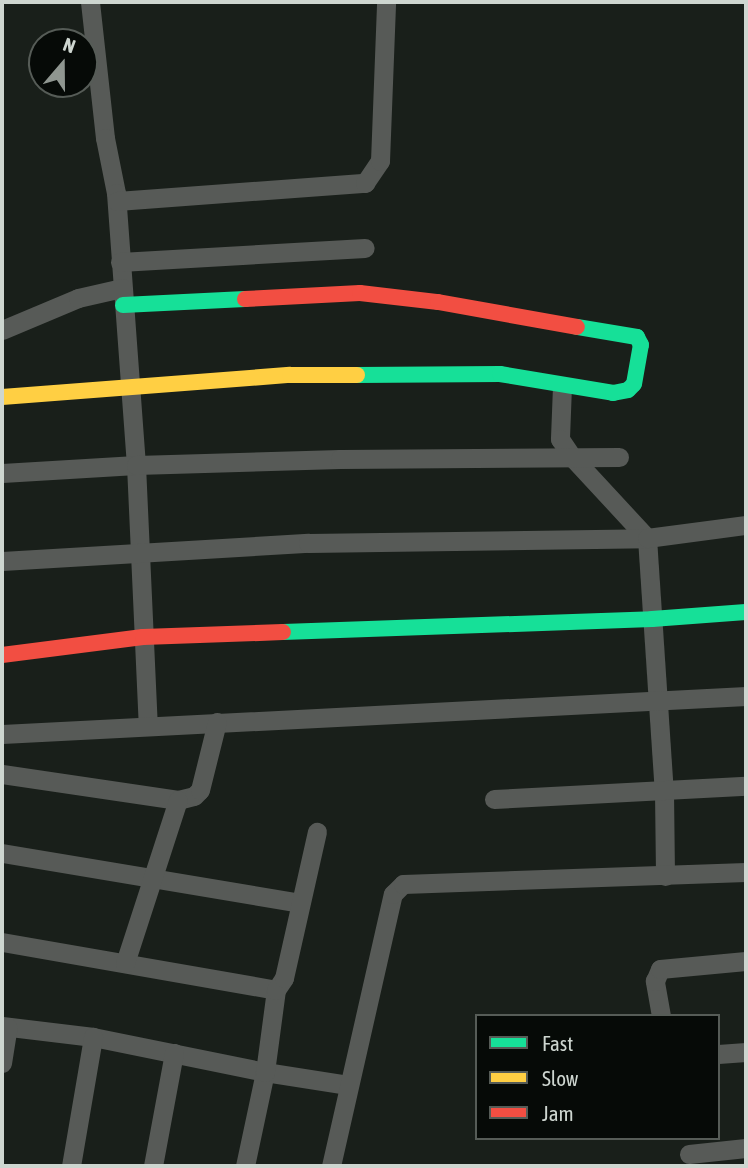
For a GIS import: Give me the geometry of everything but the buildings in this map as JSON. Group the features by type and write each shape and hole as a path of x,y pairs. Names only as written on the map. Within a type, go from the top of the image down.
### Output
{"street":[{"path":"90,2 105,138 117,201 136,465 148,725"},
{"path":"117,201 365,183 380,161 386,2"},
{"path":"120,262 365,248"},
{"path":"2,330 78,298 360,293 438,302 640,339 634,384 628,390 613,393 487,374 290,375 2,397"},
{"path":"562,386 560,439 572,457 647,537 664,792 665,876"},
{"path":"2,474 136,465 619,457"},
{"path":"2,561 308,542 647,537 746,525"},
{"path":"3,660 143,637 652,619 746,611"},
{"path":"2,734 656,698 746,696"},
{"path":"2,774 178,800 194,796 200,790 217,722"},
{"path":"494,799 746,786"},
{"path":"125,964 178,800"},
{"path":"245,1166 265,1072 276,990 284,978 317,832"},
{"path":"2,853 300,903"},
{"path":"331,1166 393,894 403,884 746,872"},
{"path":"2,942 276,990"},
{"path":"661,1014 655,981 660,969 746,961"},
{"path":"2,1063 5,1026 93,1037 265,1072 348,1085"},
{"path":"71,1166 93,1037"},
{"path":"720,1054 746,1052"},
{"path":"153,1166 174,1053"},
{"path":"689,1153 746,1148"}],"traffic: fast":[{"path":"123,305 245,299"},
{"path":"357,375 500,374 613,393 628,390 634,384 641,345 637,337 577,327"},
{"path":"283,632 652,619 746,612"}],"traffic: slow":[{"path":"2,397 290,375 357,375"}],"traffic: jam":[{"path":"245,299 360,293 438,302 577,327"},
{"path":"2,655 143,637 283,632"}]}
